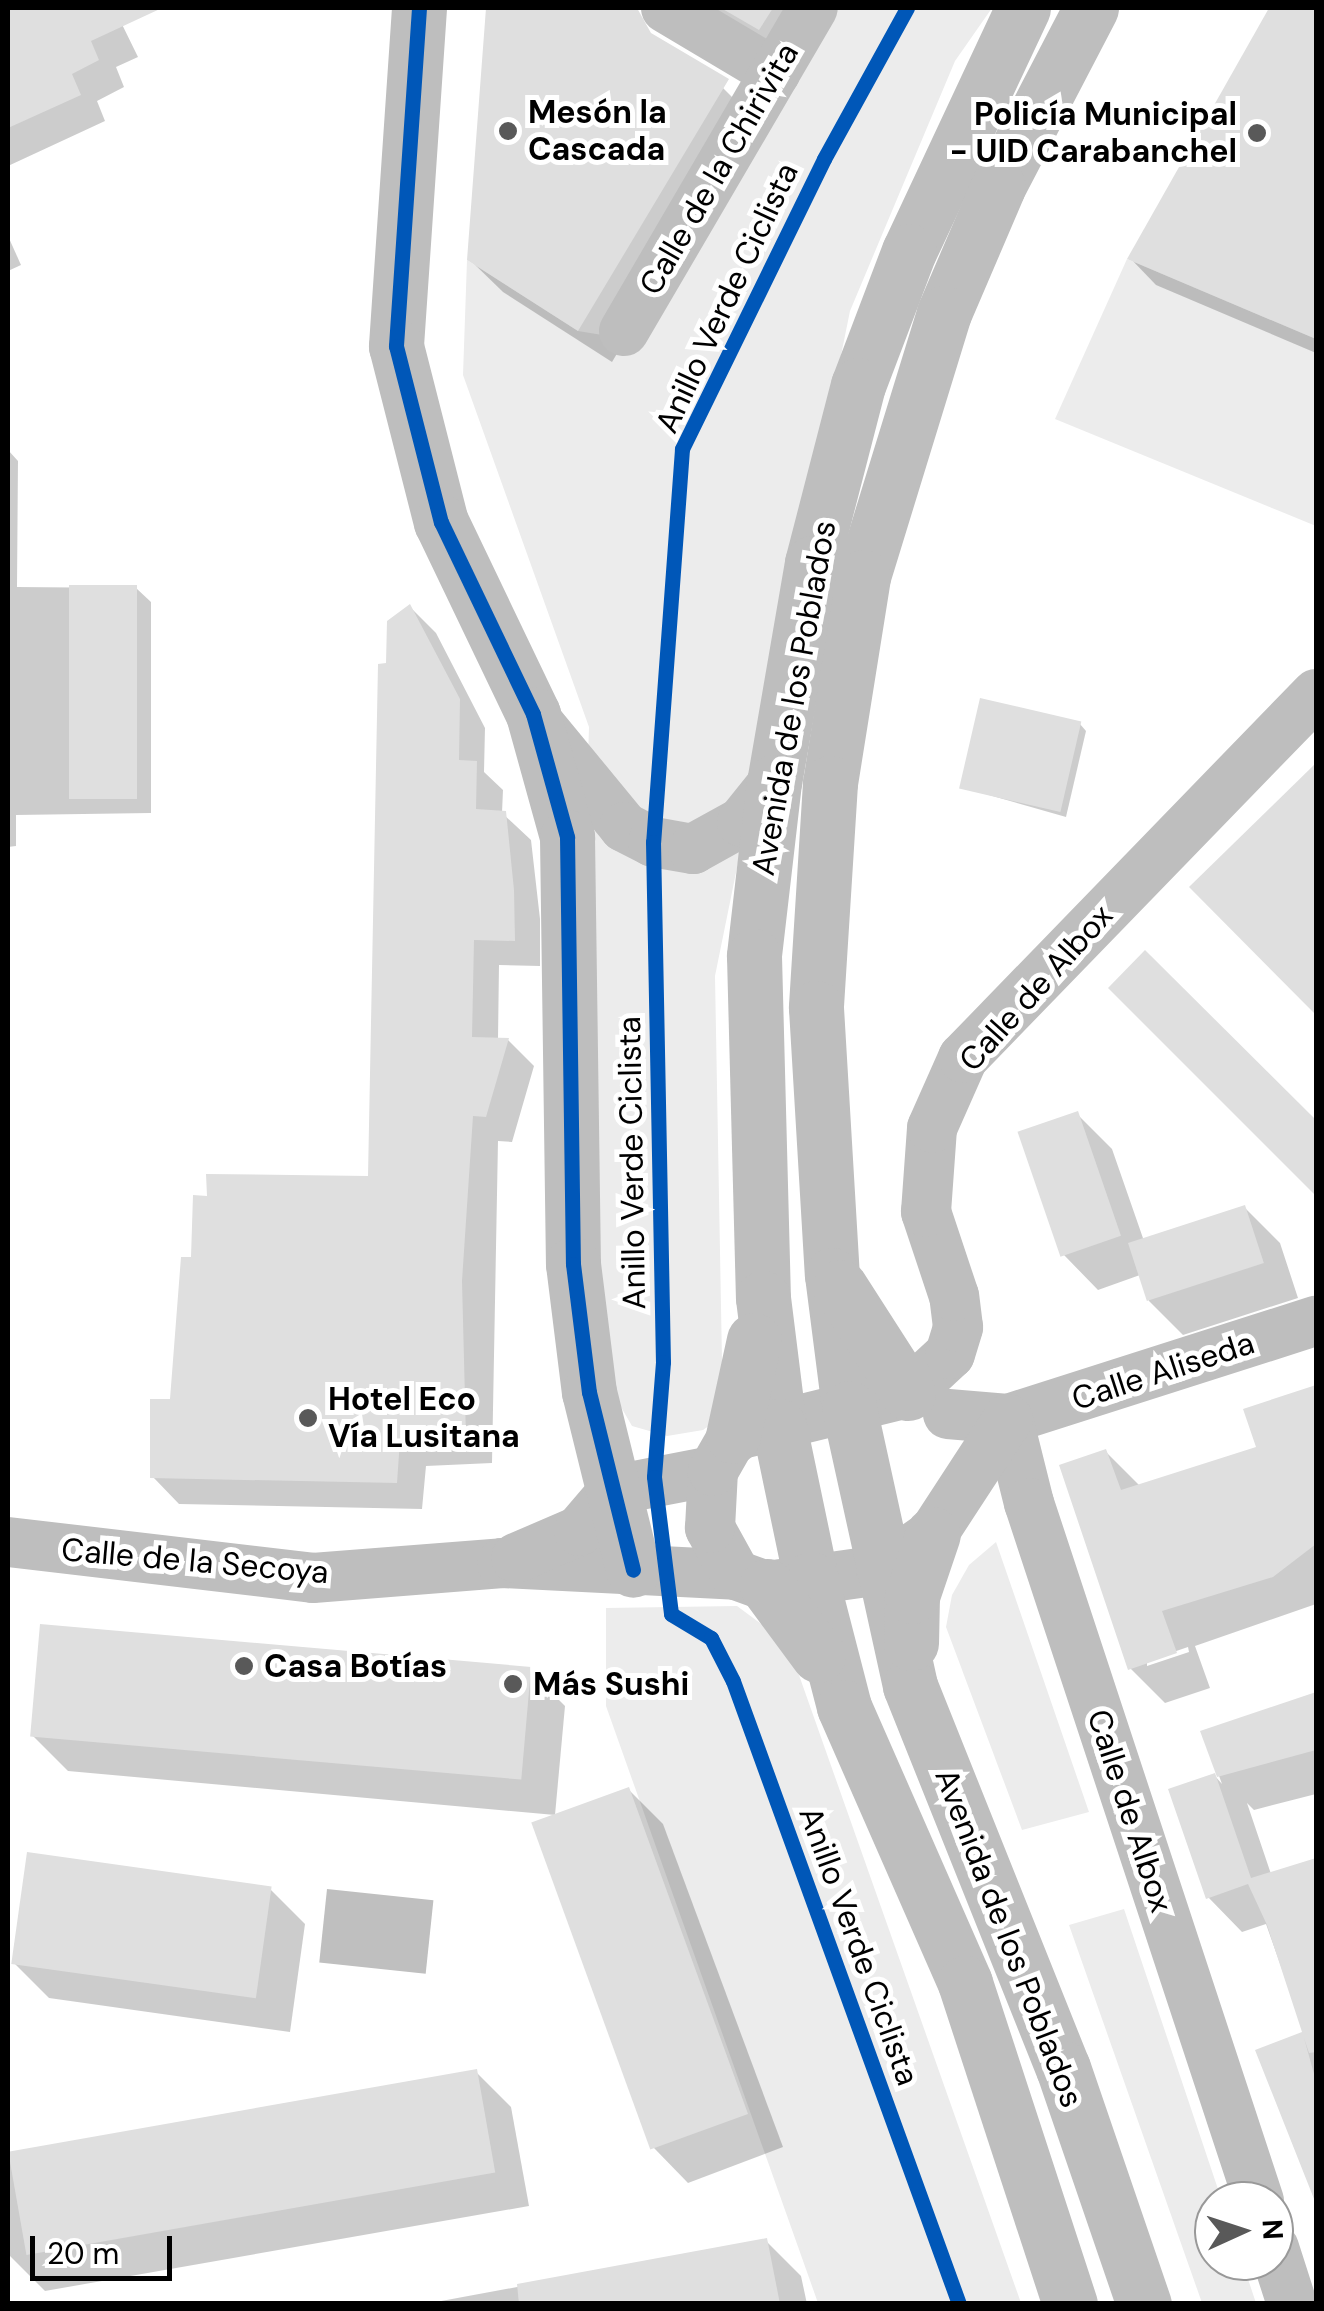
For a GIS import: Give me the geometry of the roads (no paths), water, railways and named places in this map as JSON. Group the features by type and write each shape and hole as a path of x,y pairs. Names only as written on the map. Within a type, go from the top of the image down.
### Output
{"main road":[{"path":"419,8 396,346 441,522 532,714 567,837 573,1264 589,1392 633,1570"},
{"name":"Avenida de los Poblados","path":"742,1444 763,1298 754,956 774,782 812,562 858,385 910,251 1023,8"},
{"name":"Avenida de los Poblados","path":"1091,8 998,187 944,313 863,578 830,783 816,1008 832,1275 848,1408 881,1570 910,1686 1063,2068 1144,2304"},
{"path":"832,1275 928,1404"},
{"path":"742,1444 771,1580"},
{"path":"910,1686 912,1596 948,1514"},
{"name":"Avenida de los Poblados","path":"771,1580 808,1633 844,1707 965,1983 1070,2304"}],"street":[{"path":"666,8 776,73"},
{"name":"Calle de la Chirivita","path":"624,330 814,8"},
{"name":"Calle de Albox","path":"928,1404 958,1327 926,1212 932,1128 963,1058 1316,694"},
{"path":"532,714 577,778 624,827 653,842 693,849 742,822 774,782"},
{"name":"Calle Aliseda","path":"928,1404 1008,1419 1316,1321"},
{"path":"589,1392 644,1453 742,1444"},
{"path":"614,1490 848,1408 928,1404 966,1445 948,1514"},
{"path":"742,1444 710,1528 771,1580 881,1570 948,1514 1008,1419"},
{"name":"Calle de Albox","path":"1008,1419 1029,1503 1251,2181"},
{"name":"Calle de la Secoya","path":"502,1563 579,1531 614,1490"},
{"name":"Calle de la Secoya","path":"8,1542 313,1578 502,1563 771,1580"}],"place":[{"name":"Mesón la Cascada","path":"508,131"},
{"name":"Policía Municipal - UID Carabanchel","path":"1257,133"},
{"name":"Hotel Eco Vía Lusitana","path":"308,1418"},
{"name":"Casa Botías","path":"244,1666"},
{"name":"Más Sushi","path":"513,1684"}]}
